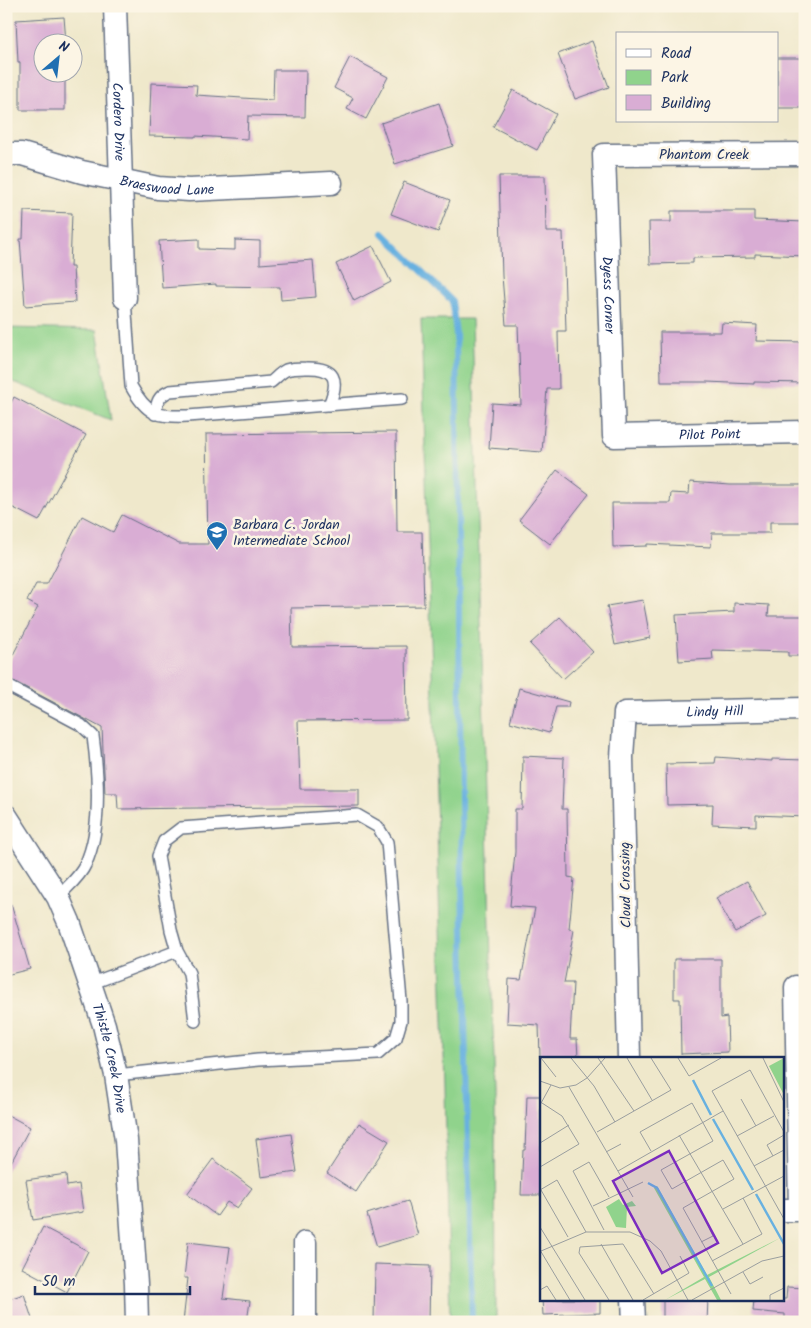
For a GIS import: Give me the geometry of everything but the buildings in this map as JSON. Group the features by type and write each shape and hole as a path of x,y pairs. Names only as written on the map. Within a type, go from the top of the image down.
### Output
{"street":[{"name":"Cordero Drive","path":"115,6 125,298"},
{"name":"Braeswood Lane","path":"6,154 22,154 82,172 158,188 189,190 331,183"},
{"name":"Phantom Creek","path":"604,155 805,154"},
{"name":"Dyess Corner","path":"604,155 614,436"},
{"name":"Pilot Point","path":"614,436 805,432"},
{"name":"Lindy Hill","path":"625,712 805,709"},
{"name":"Cloud Crossing","path":"625,712 622,757 629,1057"},
{"name":"Thistle Creek Drive","path":"6,816 58,897 69,922 104,1025 116,1075 126,1140 137,1322"},
{"path":"784,1210 800,1210 796,987"},
{"path":"305,1243 305,1322"},
{"path":"633,1300 634,1322"}],"lane":[{"path":"125,298 131,386 138,398 155,414 166,417 188,416 402,399"},
{"path":"155,414 158,398 170,391 264,384 271,382 288,369 318,368 327,370 333,376 334,385 334,393 329,405"},
{"path":"6,685 81,725 93,736 98,772 92,843 85,866 58,897"},
{"path":"116,1075 258,1060 378,1054 396,1038 401,1021 401,1001 387,842 378,827 356,816 181,828 164,842 158,856 165,898 177,951 189,973 195,1021"},
{"path":"90,984 177,951"}],"green space":[{"path":"421,319 472,319 495,1096 496,1322 450,1322 445,1086"},
{"path":"6,328 97,330 111,420 6,379"}],"waterway":[{"path":"383,233 452,301 456,334 462,887 472,1322"}],"place":[{"name":"Barbara C. Jordan Intermediate School","path":"217,551"}]}
